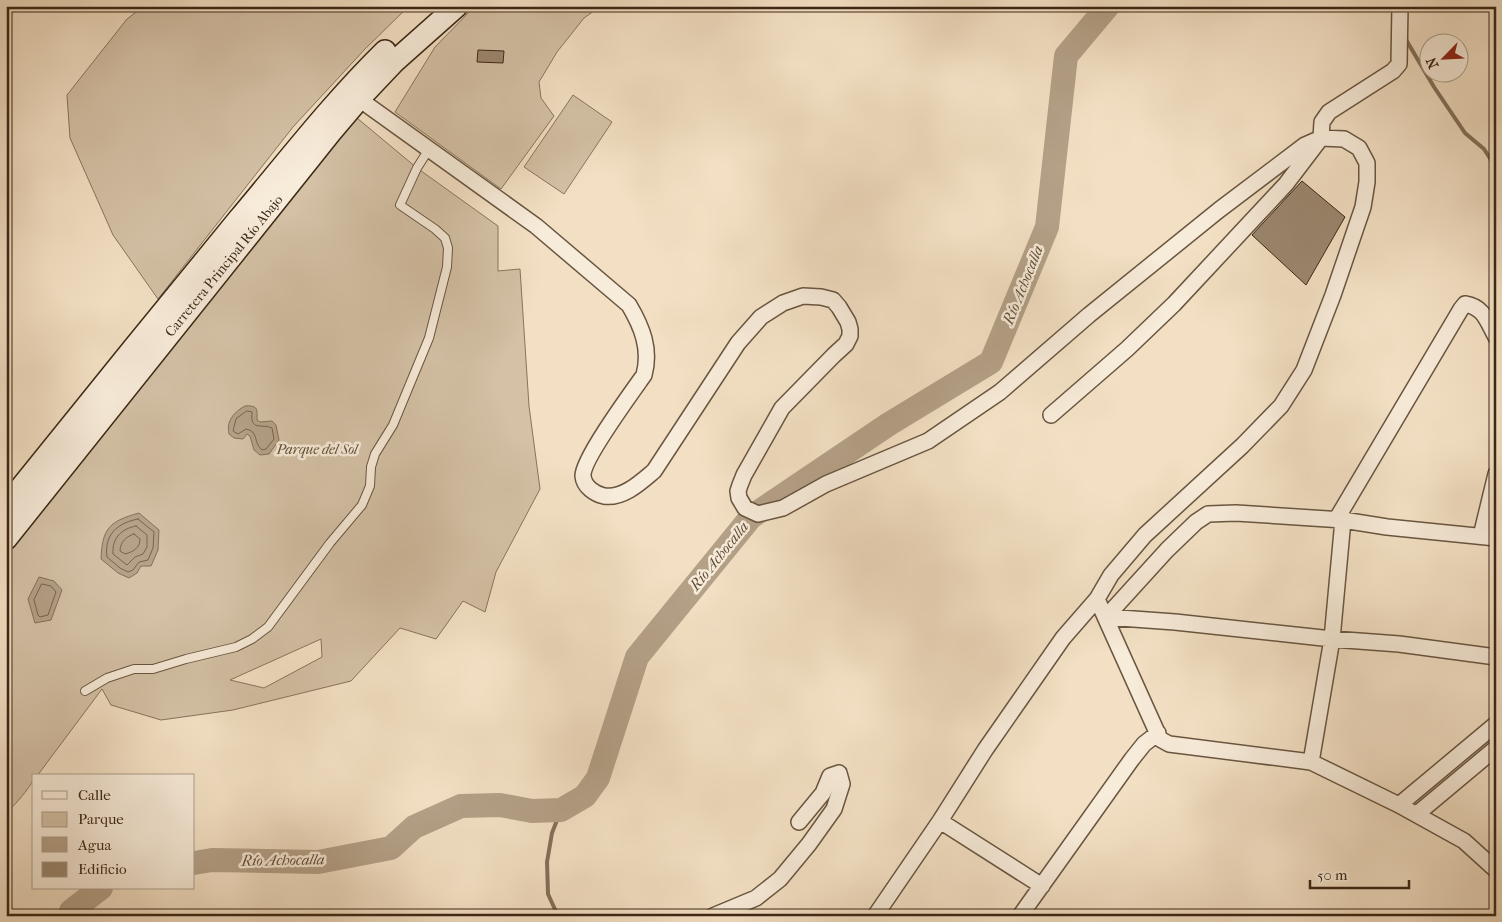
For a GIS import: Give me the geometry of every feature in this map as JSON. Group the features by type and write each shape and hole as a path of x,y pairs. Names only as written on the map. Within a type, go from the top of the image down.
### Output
{"main road":[{"name":"Carretera Principal Río Abajo","path":"6,538 385,52 436,6"},
{"name":"Carretera Principal Río Abajo","path":"6,506 167,307 355,92 394,62 457,6"}],"street":[{"path":"1051,415 1127,349 1174,304 1286,184 1321,138 1322,122 1329,112 1393,71 1399,64 1400,6"},
{"path":"355,92 429,149 536,226 628,305 636,317 646,346 647,364 644,374 595,448 584,471 583,479 586,485 598,494 608,496 622,493 635,487 654,471 738,343 761,317 783,303 803,296 821,296 833,300 840,307 848,322 850,336 834,356 782,408 744,475 738,491 742,504 750,512 758,514 783,508 826,484 928,441 1000,392 1089,315 1219,210 1305,145 1321,138 1344,139 1359,148 1367,163 1367,182 1363,207 1304,370 1281,406 1249,440 1145,535 1111,575 1097,599 1058,645 985,750 940,821 875,916"},
{"path":"1311,762 1332,639 1339,520 1465,304 1474,306 1482,312 1496,337"},
{"path":"1106,616 1173,544 1196,522 1208,514 1236,513 1339,520 1387,527 1488,537 1496,474"},
{"path":"1097,599 1160,739 1169,744 1311,762 1417,814 1464,841 1496,870"},
{"path":"1106,616 1399,644 1496,657"},
{"path":"1399,805 1496,724"},
{"path":"1020,916 1132,759 1144,744 1158,733"},
{"path":"1417,814 1496,748"},
{"path":"713,916 756,898 780,879 809,844 834,808 842,784 839,774 830,776 823,793 799,822"},
{"path":"940,821 1042,886"}],"lane":[{"path":"85,690 108,678 134,669 153,669 236,647 252,639 268,627 330,543 362,505 370,486 371,467 375,454 393,426 429,338 447,267 448,248 445,238 400,205 417,168 429,149"}],"green space":[{"path":"144,6 409,6 365,49 293,127 158,299 113,235 70,138 67,95 127,19"},
{"path":"475,6 601,6 584,18 557,52 539,82 541,98 554,116 501,189 395,112 435,47"},
{"path":"573,95 612,122 564,194 524,167"},
{"name":"Parque del Sol","path":"357,118 417,168 498,226 498,271 520,269 529,406 540,489 496,572 485,612 463,601 436,639 400,628 351,681 233,710 161,720 111,705 102,689 38,774 32,774 32,782 27,790 6,814 6,552 234,262","holes":["321,639 322,657 264,688 230,680"]}],"water":[{"path":"245,406 255,407 257,420 260,422 272,421 276,425 279,440 269,454 260,455 254,450 250,436 247,434 243,439 234,438 229,434 228,429 232,417"},
{"path":"139,513 159,530 158,550 151,566 141,566 137,573 129,578 118,573 101,559 103,540 114,523"},
{"path":"39,577 54,581 62,590 51,620 35,623 28,599"}],"building":[{"path":"478,50 504,51 503,63 477,62"},
{"path":"1302,181 1345,217 1306,285 1252,235"}],"waterway":[{"name":"Río Achocalla","path":"195,863 212,860 318,862 391,848 414,827 461,806 500,805 532,811 561,810 585,796 598,778 637,657 751,517 889,424 991,362 1047,227 1066,56 1108,6"},
{"path":"1405,38 1434,87 1465,133 1484,149 1491,160 1496,179"},
{"path":"558,916 548,894 547,862 552,833 561,810"},
{"name":"Río Achocalla","path":"70,916 71,911 98,890"}]}
